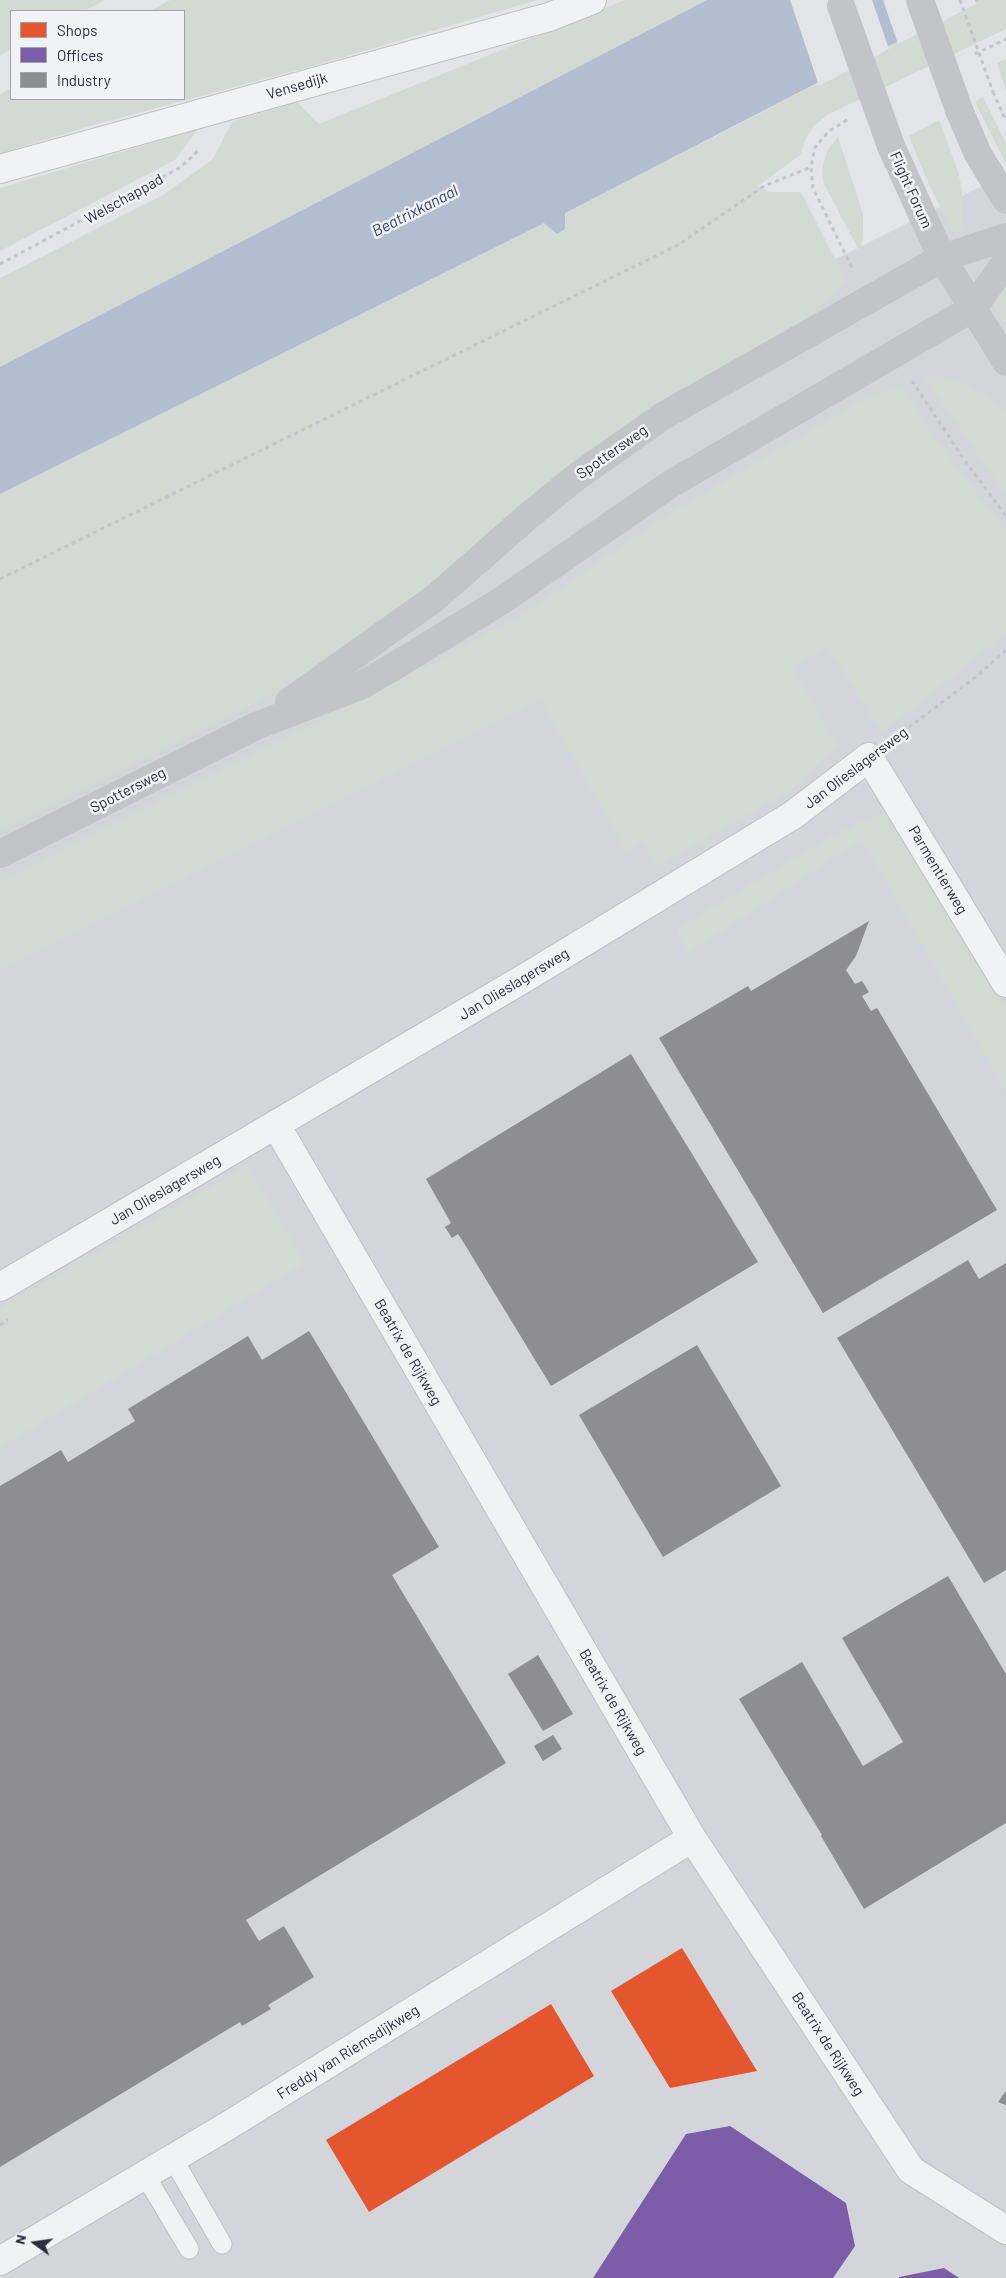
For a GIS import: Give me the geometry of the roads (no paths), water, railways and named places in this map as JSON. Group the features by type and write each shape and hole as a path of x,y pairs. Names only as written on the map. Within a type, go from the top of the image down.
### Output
{"main road":[{"path":"920,0 959,110 978,154 996,187 1006,200"},
{"name":"Flight Forum","path":"840,3 891,146 942,258 1006,362"},
{"name":"Spottersweg","path":"256,726 435,598 526,518 575,478 663,416 942,258 1006,238"},
{"name":"Spottersweg","path":"0,854 256,726 360,686 393,667 501,601 669,485 973,308 1006,262"}],"street":[{"name":"Vensedijk","path":"0,169 549,17 592,0"},
{"name":"Parmentierweg","path":"869,757 1006,983"},
{"name":"Jan Olieslagersweg","path":"0,1287 276,1125 793,815 869,757"},
{"name":"Beatrix de Rijkweg","path":"276,1125 692,1838 911,2170 1006,2230"},
{"name":"Freddy van Riemsdijkweg","path":"0,2261 173,2159 692,1838"}],"lane":[{"path":"173,2159 222,2244"},
{"path":"145,2175 189,2249"}],"water":[{"name":"Beatrixkanaal","path":"707,0 978,0 565,213 565,229 557,234 544,223 0,494 0,367"}]}
